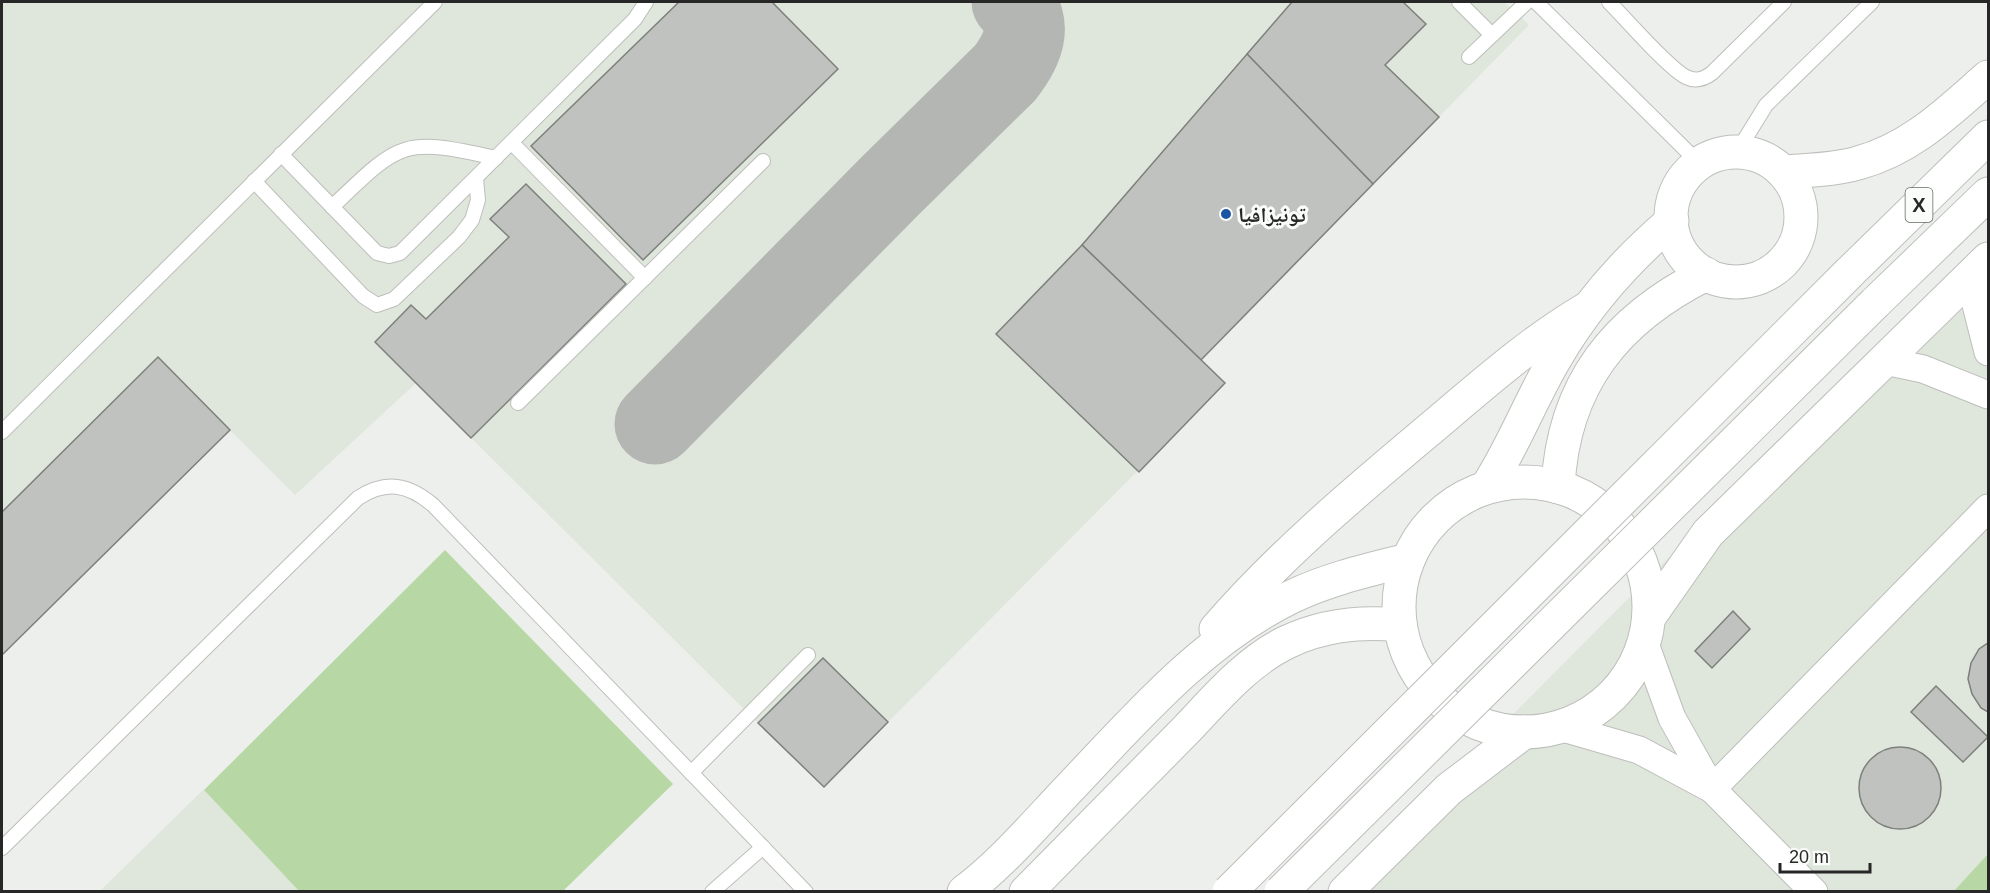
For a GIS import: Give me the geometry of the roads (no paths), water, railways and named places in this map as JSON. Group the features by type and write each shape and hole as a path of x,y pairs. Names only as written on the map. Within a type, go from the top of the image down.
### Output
{"main road":[{"path":"1783,172 1855,164 1884,155 1911,142 1989,77"},
{"name":"X","path":"1229,891 1849,273 1989,137"},
{"path":"1737,152 1770,161 1783,172 1799,201 1801,217 1799,234 1793,249 1783,262 1770,273 1738,282 1706,274 1682,252 1672,221 1672,204 1678,188 1699,163 1724,153 1737,152"},
{"path":"1281,891 1875,303 1989,194"},
{"path":"1487,487 1507,454 1555,358 1588,308 1627,262 1672,221"},
{"path":"1647,629 1648,593 1643,569 1633,546 1619,526 1602,509 1581,496 1558,487 1523,482 1487,487 1466,496 1431,522 1407,560 1401,581 1400,625 1414,667 1442,702 1480,724 1502,730 1524,732 1560,727 1589,714 1613,695 1632,670 1647,629 1708,533 1981,267"},
{"path":"1558,487 1563,440 1569,416 1590,372 1626,328 1650,306 1706,274"},
{"path":"964,891 1012,847 1178,676 1244,598 1333,510 1521,353 1588,308"},
{"path":"1178,676 1258,615 1290,597 1324,583 1407,560"},
{"path":"1026,891 1224,691 1263,656 1305,634 1328,627 1352,623 1400,625"},
{"path":"1346,891 1449,789 1524,732"}],"street":[{"path":"1981,267 1976,305 1989,352"},
{"path":"1885,361 1923,369 1989,395"},
{"path":"1712,789 1989,508"},
{"path":"1647,629 1672,718 1712,789 1814,891"},
{"path":"1560,727 1639,750 1712,789"}],"lane":[{"path":"2,432 435,2"},
{"path":"281,154 377,253 389,256 400,253 635,19 646,2"},
{"path":"1459,2 1492,35"},
{"path":"1469,57 1527,2"},
{"path":"1536,2 1699,163"},
{"path":"1609,2 1679,73 1696,80 1712,73 1784,2"},
{"path":"1737,152 1766,105 1872,2"},
{"path":"512,143 645,278"},
{"path":"332,207 381,160 399,150 420,146 441,146 496,158"},
{"path":"518,403 763,160"},
{"path":"254,181 363,296 377,305 386,304 394,299 459,237 472,220 478,200 476,178"},
{"path":"2,848 358,498 372,489 388,485 405,487 433,505 806,891"},
{"path":"691,772 808,655"},
{"path":"711,890 763,847"}],"place":[{"name":"تونيزافيا","path":"1226,214"}]}
